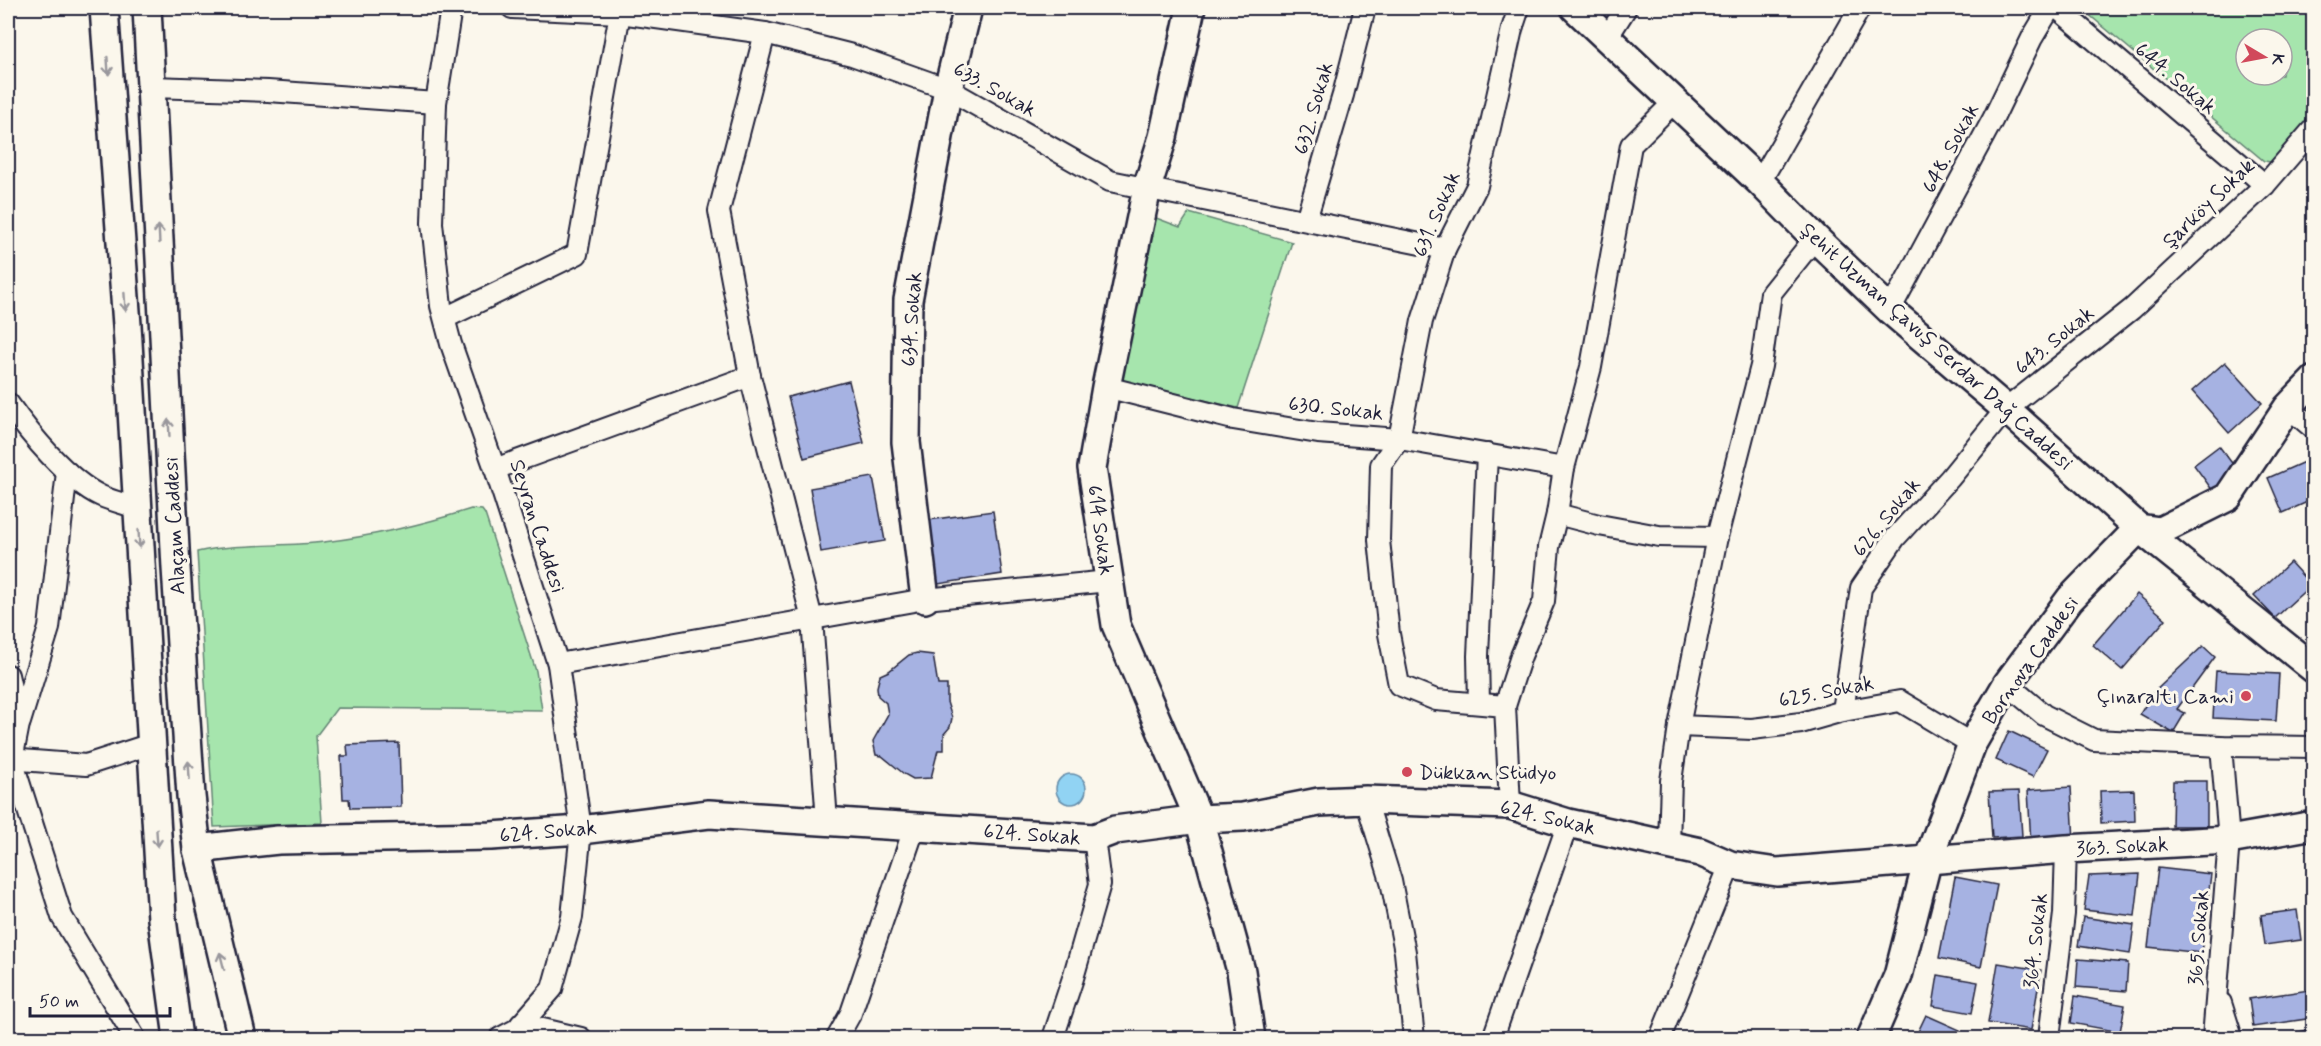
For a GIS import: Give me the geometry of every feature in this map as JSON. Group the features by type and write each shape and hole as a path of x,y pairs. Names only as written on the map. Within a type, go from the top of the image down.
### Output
{"street":[{"name":"Alaçam Caddesi","path":"104,8 127,325 162,919 178,1038"},
{"name":"Alaçam Caddesi","path":"147,8 191,796 196,849 242,1038"},
{"name":"Seyran Caddesi","path":"451,8 436,103 432,223 445,318 451,344 495,469 558,664 581,830 572,917 552,989 521,1024 500,1038"},
{"name":"633. Sokak","path":"512,8 643,12 765,33 852,54 948,89 1110,181 1445,249"},
{"name":"634. Sokak","path":"925,599 906,442 908,300 948,89 968,8"},
{"name":"614 Sokak","path":"1191,8 1163,137 1147,188 1106,387 1092,468 1116,625 1199,819 1241,971 1251,1038"},
{"name":"632. Sokak","path":"1306,220 1343,95 1365,8"},
{"name":"631. Sokak","path":"1399,439 1422,321 1445,249 1477,186 1512,29 1519,8"},
{"name":"Şehit Uzman Çavuş Serdar Dağ Caddesi","path":"1575,8 1760,182 1890,310 2006,409 2139,528 2313,669"},
{"path":"1607,38 1626,8"},
{"path":"1760,182 1860,8"},
{"name":"648. Sokak","path":"1890,310 1993,119 2032,38 2050,8"},
{"name":"644. Sokak","path":"2057,8 2265,184"},
{"path":"445,318 577,254 620,13"},
{"path":"765,33 719,211 750,376 812,619 827,821"},
{"path":"152,87 268,91 436,103"},
{"path":"1510,805 1505,706 1521,656 1544,601 1549,546 1557,514 1564,468 1591,367 1631,145 1674,102"},
{"name":"Şarköy Sokak","path":"2132,309 2265,184 2313,128"},
{"path":"1668,844 1671,781 1679,726 1717,537 1761,366 1771,293 1815,238"},
{"name":"643. Sokak","path":"2006,409 2132,309"},
{"path":"495,469 750,376"},
{"path":"2139,528 2160,531 2228,497 2288,407 2313,380"},
{"name":"630. Sokak","path":"1106,387 1233,419 1318,433 1399,439 1564,468"},
{"path":"8,403 23,425 67,472 100,495 137,508"},
{"path":"2288,407 2313,429"},
{"name":"626. Sokak","path":"1843,711 1861,588 1895,538 1950,478 2006,409"},
{"path":"1399,439 1381,465 1380,540 1389,634 1399,685 1436,700 1505,706"},
{"path":"1479,703 1478,656 1487,454"},
{"path":"67,472 49,628 10,760 62,917 135,1038"},
{"path":"1557,514 1599,525 1659,536 1717,537"},
{"name":"Bornova Caddesi","path":"1871,1038 1898,976 1928,859 1972,744 2007,684 2070,599 2139,528"},
{"path":"558,664 925,599 1109,581"},
{"path":"8,675 19,724"},
{"path":"2007,684 2044,715 2094,741 2313,747"},
{"name":"625. Sokak","path":"1679,726 1752,729 1801,723 1843,711 1900,701 1972,744"},
{"path":"10,760 86,765 151,744"},
{"name":"365. Sokak","path":"2213,1038 2229,840 2221,746"},
{"path":"1366,800 1391,881 1405,952 1414,1038"},
{"name":"624. Sokak","path":"196,849 278,840 491,836 581,830 709,814 1094,838 1115,830 1199,819 1243,817 1319,802 1366,800 1510,805 1568,823 1700,852 1730,864 1777,872 1928,859"},
{"path":"1493,1038 1568,823"},
{"name":"363. Sokak","path":"1928,859 2229,840 2313,825"},
{"path":"837,1038 851,1013 915,826"},
{"path":"1053,1038 1100,884 1094,838"},
{"name":"364. Sokak","path":"2049,1038 2064,914 2066,849"},
{"path":"1660,1038 1730,864"},
{"path":"2218,994 2232,1038"},
{"path":"521,1024 581,1038"}],"green space":[{"path":"2081,8 2313,8 2313,119 2278,163 2264,161"},
{"path":"1189,213 1292,242 1238,408 1122,381 1117,373 1151,216 1180,227"},
{"path":"471,509 482,510 485,514 536,671 542,710 337,708 316,736 322,823 214,827 197,552 229,547 343,539 399,529"}],"water":[{"path":"1071,774 1082,778 1086,789 1082,800 1071,804 1060,800 1056,789 1060,778"}],"building":[{"path":"2225,362 2262,403 2229,433 2192,391"},
{"path":"849,381 864,443 804,458 788,397"},
{"path":"2219,446 2241,475 2215,494 2194,465"},
{"path":"2304,462 2314,483 2314,499 2283,513 2268,478"},
{"path":"873,477 885,541 821,552 810,488"},
{"path":"993,511 1002,574 938,584 929,520"},
{"path":"2290,562 2311,585 2275,618 2254,596"},
{"path":"2137,594 2166,619 2122,670 2093,645"},
{"path":"2203,646 2215,657 2177,709 2185,713 2173,733 2140,714 2152,694"},
{"path":"917,653 933,655 938,685 947,685 947,702 952,718 950,727 944,734 944,750 938,750 931,778 913,779 882,756 876,755 873,741 888,714 886,703 878,696 877,687 880,675 889,671 909,655"},
{"name":"Çınaraltı Cami","path":"2216,671 2279,674 2276,721 2213,718"},
{"path":"2009,731 2047,749 2033,777 1996,760"},
{"path":"399,743 401,807 350,808 349,799 343,799 341,756 348,756 347,745"},
{"path":"2173,781 2207,781 2207,826 2172,826"},
{"path":"2071,787 2074,841 2031,844 2028,790"},
{"path":"2134,790 2135,821 2101,823 2100,791"},
{"path":"2019,791 2022,836 1992,838 1989,792"},
{"path":"2158,868 2211,874 2201,953 2148,947"},
{"path":"2140,874 2135,916 2084,910 2089,876"},
{"path":"1955,877 1997,885 1981,967 1939,958"},
{"path":"2297,910 2301,940 2265,945 2261,915"},
{"path":"2083,917 2134,925 2130,954 2078,946"},
{"path":"2078,959 2128,963 2126,991 2076,987"},
{"path":"1998,963 2041,970 2031,1030 1988,1023"},
{"path":"1938,975 1978,982 1972,1013 1933,1006"},
{"path":"2309,990 2313,1018 2253,1027 2249,999"},
{"path":"2075,996 2125,1005 2120,1032 2071,1023"},
{"path":"1926,1015 1960,1030 1956,1038 1915,1038"},
{"path":"2312,1029 2314,1038 2274,1038"}],"place":[{"name":"Çınaraltı Cami","path":"2246,696"},
{"name":"Dükkan Stüdyo","path":"1407,772"}]}
